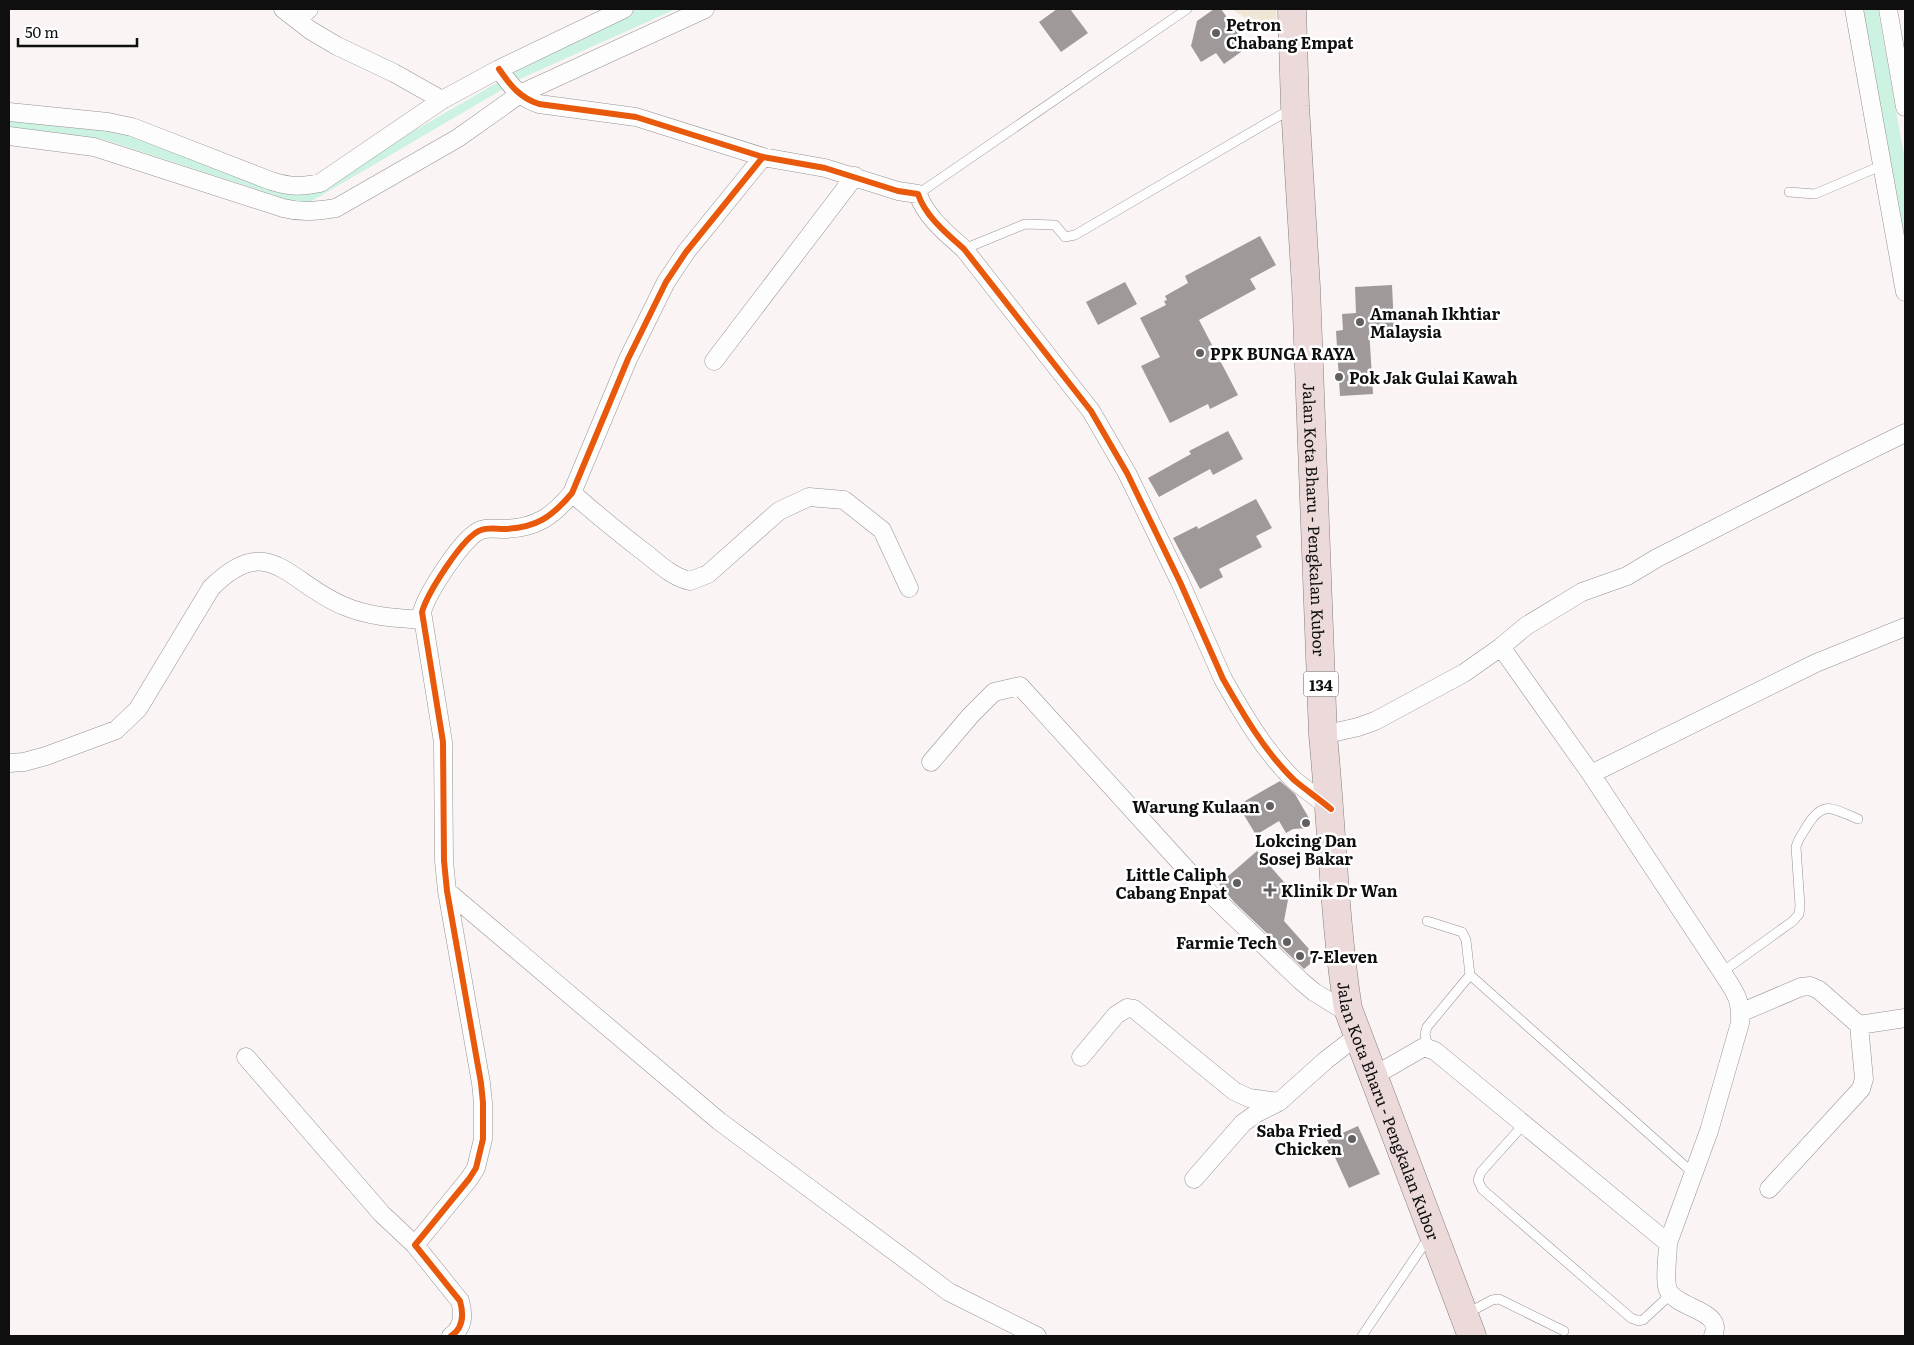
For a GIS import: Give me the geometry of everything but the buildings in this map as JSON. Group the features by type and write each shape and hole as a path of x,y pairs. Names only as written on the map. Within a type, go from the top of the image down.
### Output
{"main road":[{"name":"Jalan Kota Bharu - Pengkalan Kubor","path":"1292,9 1295,106 1306,286 1323,735 1330,809 1337,929 1353,1026 1468,1326"}],"street":[{"path":"283,9 303,14 310,30 442,100"},
{"path":"9,136 94,147 283,208 301,212 336,208 458,138 509,81 624,9"},
{"path":"9,112 108,122 132,127 270,181 298,187 320,183 442,100 509,81 705,9"},
{"path":"1854,9 1905,292"},
{"path":"1888,9 1905,107"},
{"path":"509,81 529,101 539,104 636,117 763,157 825,168 898,191 918,194 921,205 946,233 964,249 1091,411 1127,473 1180,582 1223,679 1261,740 1294,780 1330,809"},
{"path":"415,1244 469,1179 476,1168 483,1139 481,1083 447,891 444,861 443,742 423,620 422,612 425,600 469,538 481,530 533,526 560,508 572,493 628,359 662,288 686,252 763,157"},
{"path":"714,361 855,176"},
{"path":"1323,735 1375,721 1464,673 1501,647 1526,626 1582,592 1627,576 1675,549 1905,433"},
{"path":"572,493 614,530 676,576 690,581 708,574 779,511 809,497 844,500 882,530 909,588"},
{"path":"9,763 24,762 46,756 116,730 129,719 138,709 211,588 228,572 246,562 269,563 342,606 363,613 379,617 423,620"},
{"path":"1591,774 1816,663 1905,627"},
{"path":"1501,647 1591,774 1735,992 1740,1005 1740,1023 1709,1131 1668,1243 1667,1284 1671,1294 1712,1320 1715,1328 1713,1336"},
{"path":"931,762 971,714 994,692 1020,686 1198,882 1301,981 1353,1026 1326,1060 1279,1102 1257,1113 1243,1123 1194,1179"},
{"path":"447,891 719,1121 949,1292 1037,1336"},
{"path":"1740,1012 1801,987 1810,986 1819,990 1859,1025 1864,1079 1861,1089 1769,1188"},
{"path":"1081,1057 1116,1014 1127,1008 1134,1009 1234,1091 1249,1098 1279,1102"},
{"path":"1859,1025 1905,1018"},
{"path":"1372,1077 1420,1049 1428,1047 1668,1243"},
{"path":"246,1057 382,1214 415,1244 460,1302 463,1310 462,1321 459,1328 451,1336"}],"lane":[{"path":"918,194 1187,9"},
{"path":"964,249 1025,224 1055,225 1065,237 1075,235 1295,106"},
{"path":"1789,192 1815,194 1883,165"},
{"path":"1722,972 1793,921 1799,914 1796,847 1817,812 1828,808 1858,819"},
{"path":"1172,897 1198,882"},
{"path":"1426,921 1462,932 1466,940 1470,974 1693,1173"},
{"path":"1428,1047 1425,1034 1427,1027 1470,974"},
{"path":"1524,1124 1481,1172 1478,1180 1482,1189 1631,1318 1639,1321 1643,1320 1671,1294"},
{"path":"1362,1336 1432,1233"},
{"path":"1468,1326 1492,1300 1500,1299 1564,1331"}],"shaded area":[{"path":"636,9 676,9 522,78 305,205 99,138 9,128 9,115 118,130 297,193 348,169 576,37"},
{"path":"1232,9 1276,9 1277,22 1264,31"},
{"path":"1862,9 1878,9 1905,161 1905,240"}],"cycle path":[{"path":"499,69 516,90 526,98 539,104 636,117 763,157 825,168 898,191 918,194 931,217 964,249 1091,411 1127,473 1180,582 1223,679 1238,706 1264,745 1283,769 1331,809"},
{"path":"451,1336 460,1325 462,1311 460,1301 415,1245 476,1168 483,1139 483,1103 447,891 444,861 443,742 422,612 431,592 447,566 465,543 474,535 484,529 515,528 543,520 572,493 628,359 666,282 686,252 763,157"}],"place":[{"name":"Petron Chabang Empat","path":"1216,33"},
{"name":"Amanah Ikhtiar Malaysia","path":"1360,322"},
{"name":"PPK BUNGA RAYA","path":"1200,353"},
{"name":"Pok Jak Gulai Kawah","path":"1339,377"},
{"name":"Warung Kulaan","path":"1270,806"},
{"name":"Lokcing Dan Sosej Bakar","path":"1306,823"},
{"name":"Little Caliph Cabang Enpat","path":"1237,883"},
{"name":"Klinik Dr Wan","path":"1270,890"},
{"name":"Farmie Tech","path":"1287,942"},
{"name":"7-Eleven","path":"1300,956"},
{"name":"Saba Fried Chicken","path":"1352,1139"}]}
